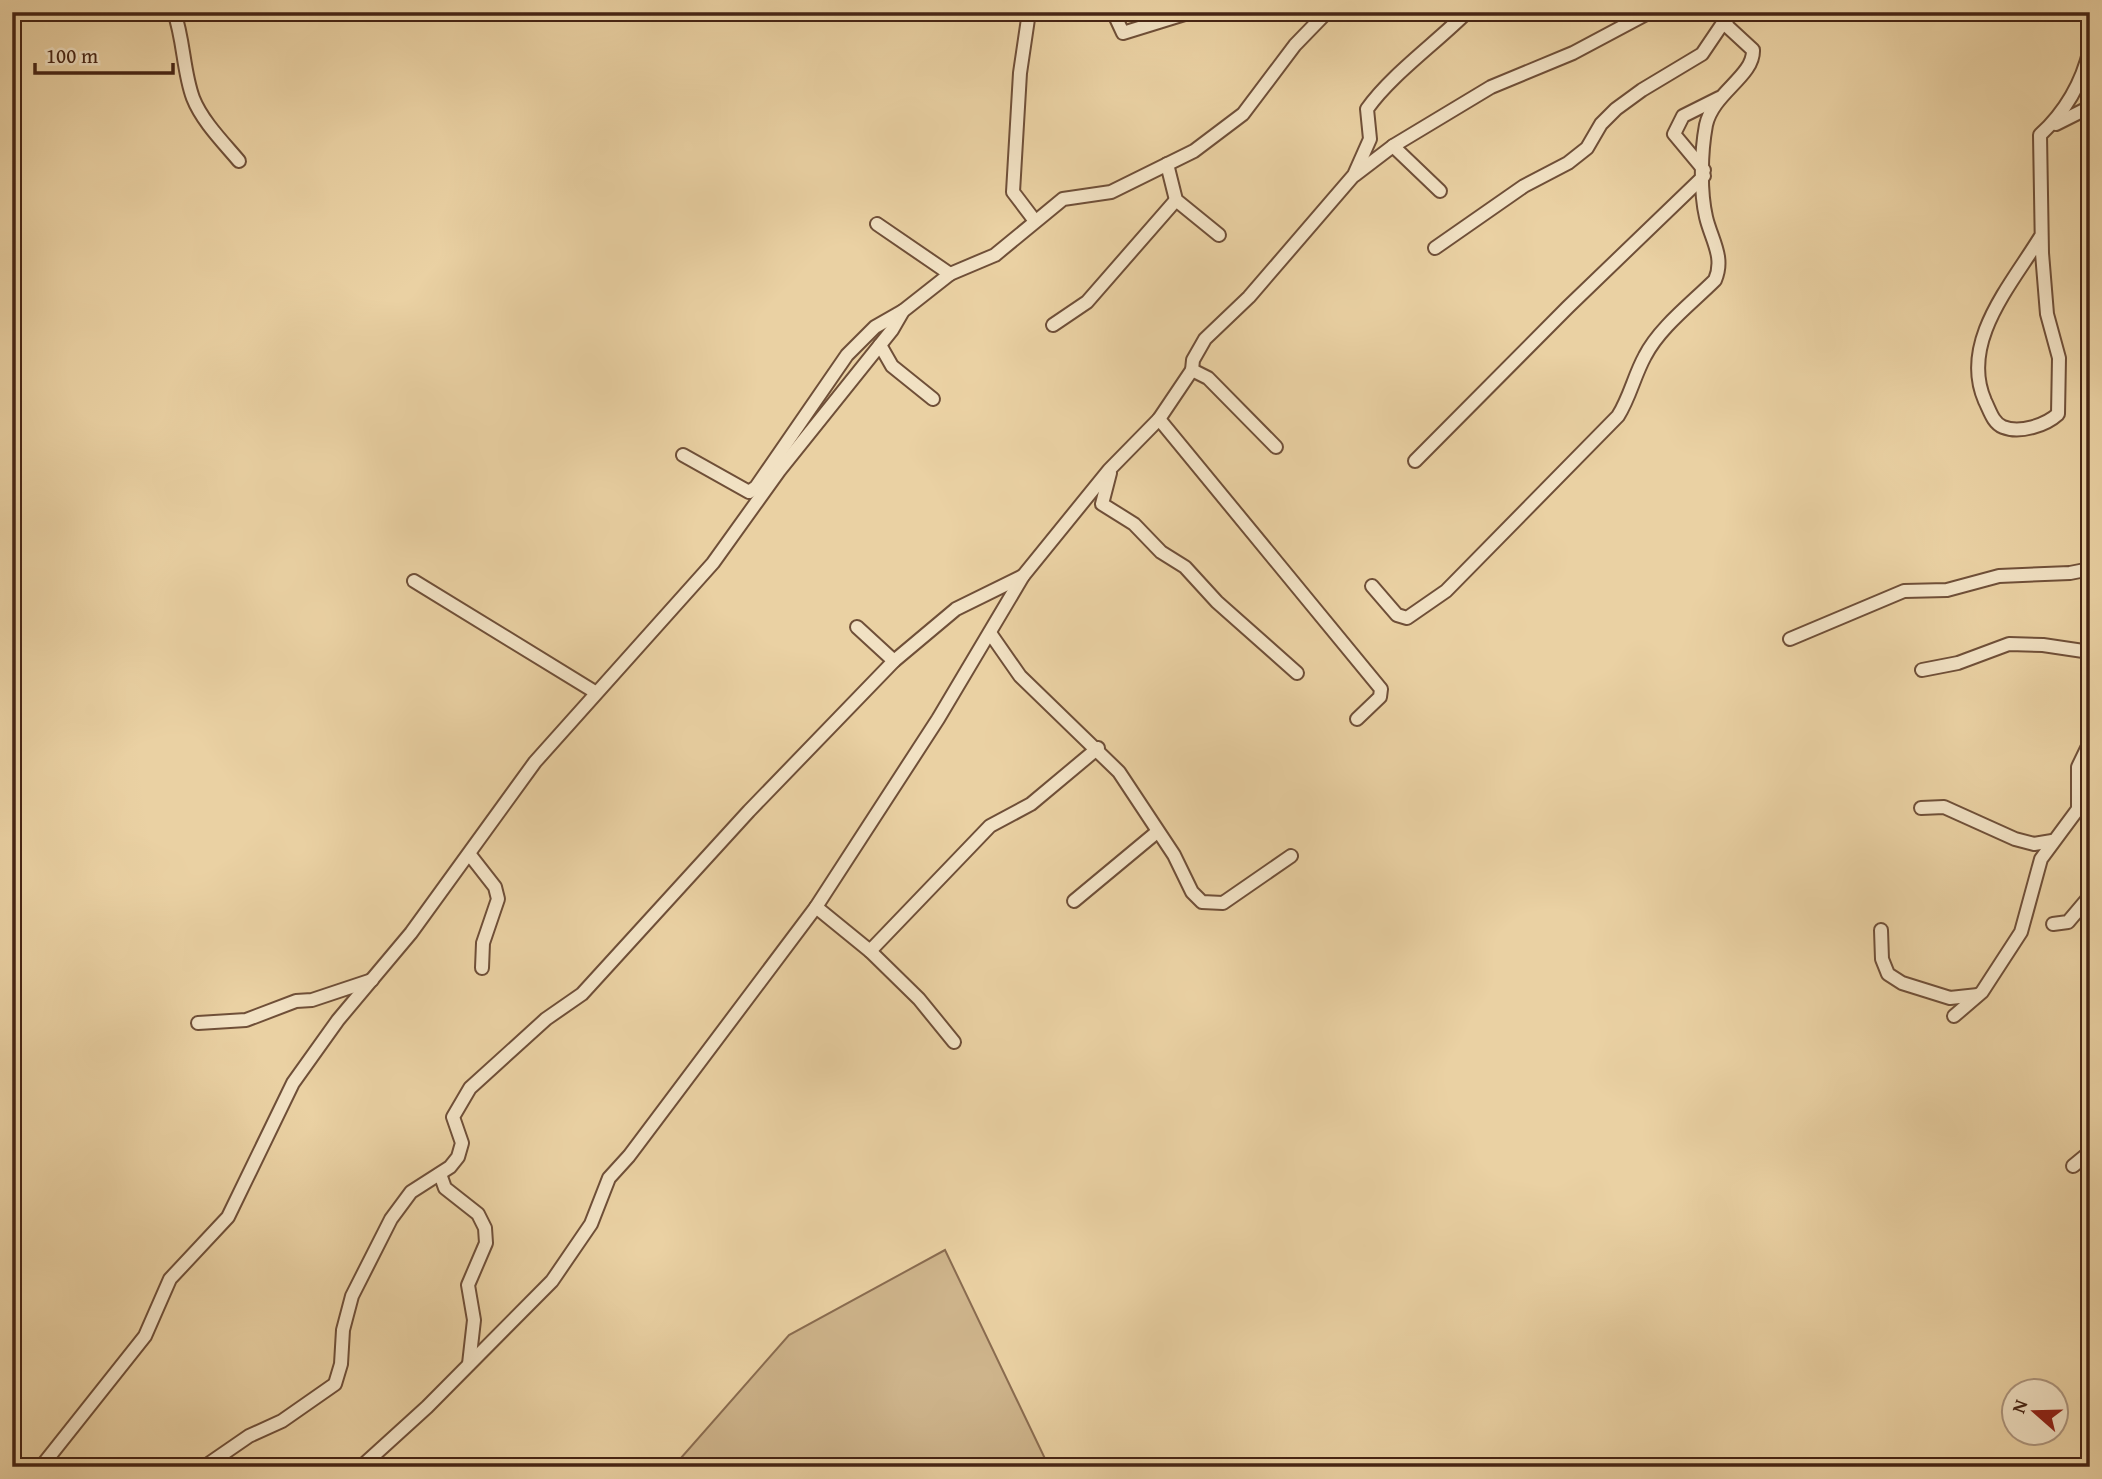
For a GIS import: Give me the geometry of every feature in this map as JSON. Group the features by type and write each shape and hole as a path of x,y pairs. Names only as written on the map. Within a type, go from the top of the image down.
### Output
{"street":[{"path":"174,12 181,31 193,99 216,135 239,161"},
{"path":"1029,12 1020,73 1013,192 1035,220"},
{"path":"1116,18 1123,33 1191,12"},
{"path":"683,454 749,492 847,355 875,327 903,311 950,274 995,255 1063,199 1111,192 1194,151 1243,114 1295,45 1328,12"},
{"path":"1354,175 1370,139 1367,109 1380,90 1399,76 1467,12"},
{"path":"361,1467 469,1365 552,1280 591,1224 609,1178 629,1156 816,907 1023,576 1109,470 1159,419 1192,370 1193,360 1205,339 1249,297 1354,175 1393,146 1491,87 1573,53 1650,12"},
{"path":"1704,173 1674,134 1683,116 1719,97 1750,67 1753,50 1735,35 1725,16"},
{"path":"1435,248 1524,186 1568,163 1587,148 1601,124 1615,109 1702,54 1725,16"},
{"path":"2041,236 1983,334 1979,380 1997,424 2006,428 2036,426 2049,422 2058,414 2059,358 2047,314 2041,236 2040,135 2066,108 2085,67 2090,48"},
{"path":"1372,586 1397,615 1407,618 1432,604 1505,535 1618,416 1631,395 1645,355 1662,333 1715,280 1720,268 1706,218 1704,173 1706,124 1719,97"},
{"path":"2049,127 2090,107"},
{"path":"1393,146 1440,191"},
{"path":"1167,164 1176,200 1219,235"},
{"path":"1415,461 1704,173"},
{"path":"1053,325 1087,302 1176,200"},
{"path":"877,224 950,274"},
{"path":"41,1467 145,1336 170,1279 228,1217 293,1083 338,1020 470,855 534,762 713,564 779,471 880,345 903,311"},
{"path":"880,345 892,366 933,399"},
{"path":"1192,370 1208,378 1276,447"},
{"path":"1159,419 1381,689 1380,697 1357,719"},
{"path":"779,471 782,449"},
{"path":"1109,470 1111,475 1102,504 1134,524 1161,552 1185,567 1217,602 1297,673"},
{"path":"1790,639 1904,591 1947,590 1999,576 2070,573 2090,569"},
{"path":"204,1467 249,1436 282,1421 335,1384 341,1364 343,1330 360,1279 391,1219 411,1192 440,1174 458,1157 462,1143 453,1117 470,1088 546,1019 582,994 749,811 894,661 956,609 1023,576"},
{"path":"414,581 595,692"},
{"path":"857,627 894,661"},
{"path":"990,632 1020,676 1098,748 1119,772 1174,855 1192,892 1209,904 1223,903 1291,856"},
{"path":"1922,670 1958,663 2009,644 2043,645 2090,652"},
{"path":"1954,1016 1979,995 2021,932 2041,859 2078,809 2078,767 2090,742"},
{"path":"870,951 990,826 1031,803 1098,748"},
{"path":"1921,808 1944,807 2015,839 2035,844 2052,841"},
{"path":"1074,901 1157,832"},
{"path":"470,855 495,887 498,898 483,943 482,968"},
{"path":"2053,925 2068,922 2090,896"},
{"path":"816,907 870,951 919,999 954,1042"},
{"path":"1881,930 1882,959 1888,974 1902,983 1950,998 1979,995"},
{"path":"198,1023 246,1020 296,1001 312,1000 372,980"},
{"path":"2073,1166 2090,1152"},
{"path":"440,1174 445,1188 478,1214 485,1228 486,1243 468,1285 474,1320 469,1365"}],"shaded area":[{"path":"945,1250 1049,1467 673,1467 789,1335"}]}
